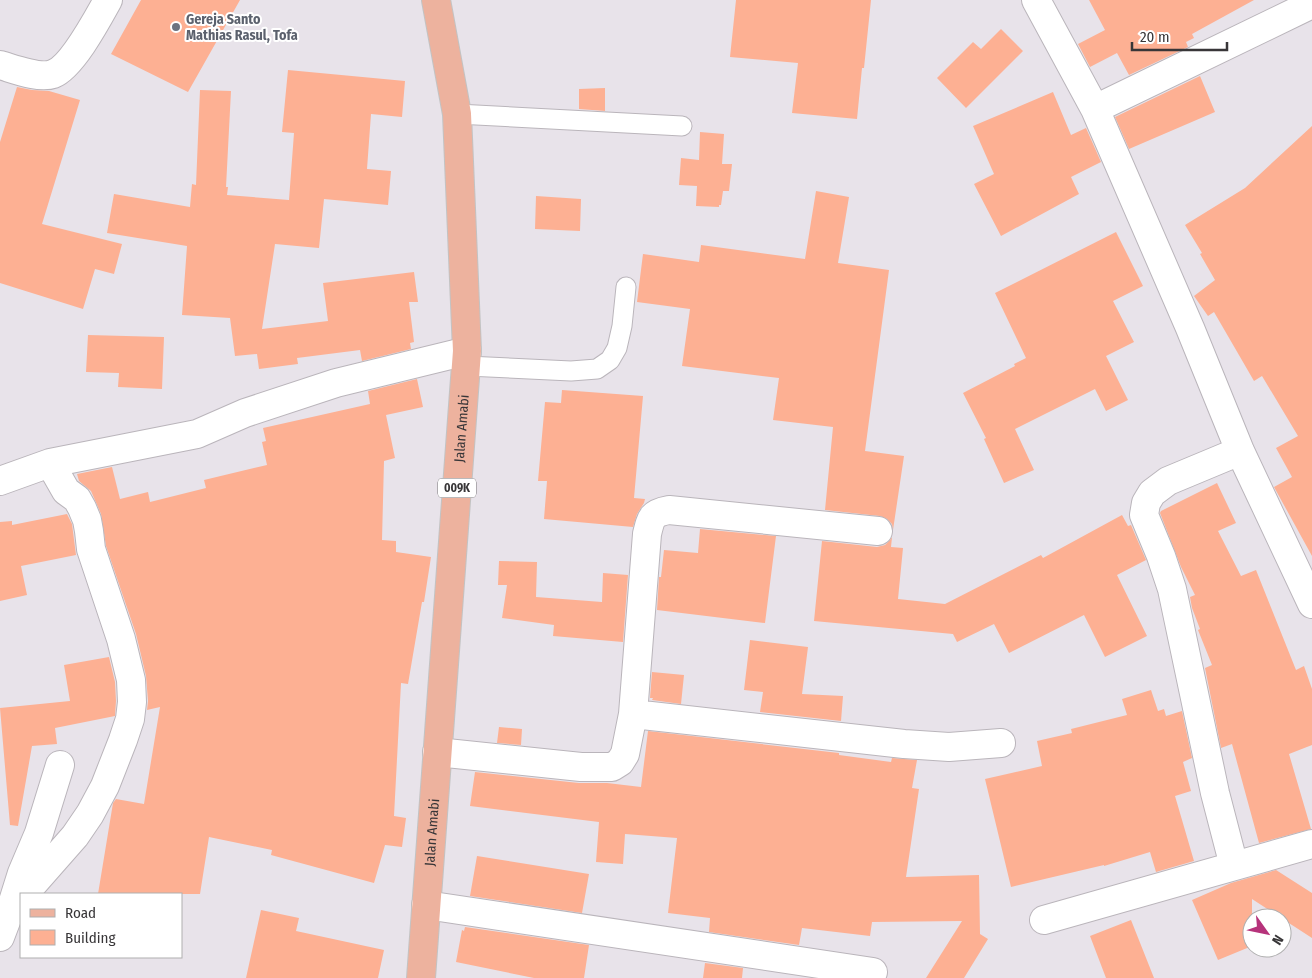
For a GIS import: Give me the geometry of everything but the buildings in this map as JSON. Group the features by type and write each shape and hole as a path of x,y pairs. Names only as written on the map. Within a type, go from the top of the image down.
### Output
{"main road":[{"name":"Jalan Amabi","path":"421,978 467,359 457,114 436,0"}],"street":[{"path":"0,65 41,75 53,74 63,67 74,54 108,0"},
{"path":"1036,0 1095,109 1190,328 1240,451 1312,604"},
{"path":"1095,109 1312,4"},
{"path":"0,481 50,463 197,434 245,413 336,383 467,359"},
{"path":"1234,866 1215,793 1172,589 1162,556 1144,515 1146,503 1152,493 1168,481 1240,451"},
{"path":"25,893 75,836 106,786 130,719 132,702 131,680 91,549 87,520 82,508 76,499 66,491 50,463"},
{"path":"437,752 581,766 612,767 620,762 625,754 633,714 647,534 650,521 660,511 669,510 878,531"},
{"path":"633,714 904,744 949,747 1001,743"},
{"path":"0,937 19,900 22,873 39,833 60,766"},
{"path":"1044,920 1312,844"},
{"path":"426,905 873,972"}],"lane":[{"path":"457,114 682,126"},
{"path":"467,359 571,371 597,369 610,360 618,348 626,287"}],"place":[{"name":"Gereja Santo Mathias Rasul, Tofa","path":"176,27"}]}
